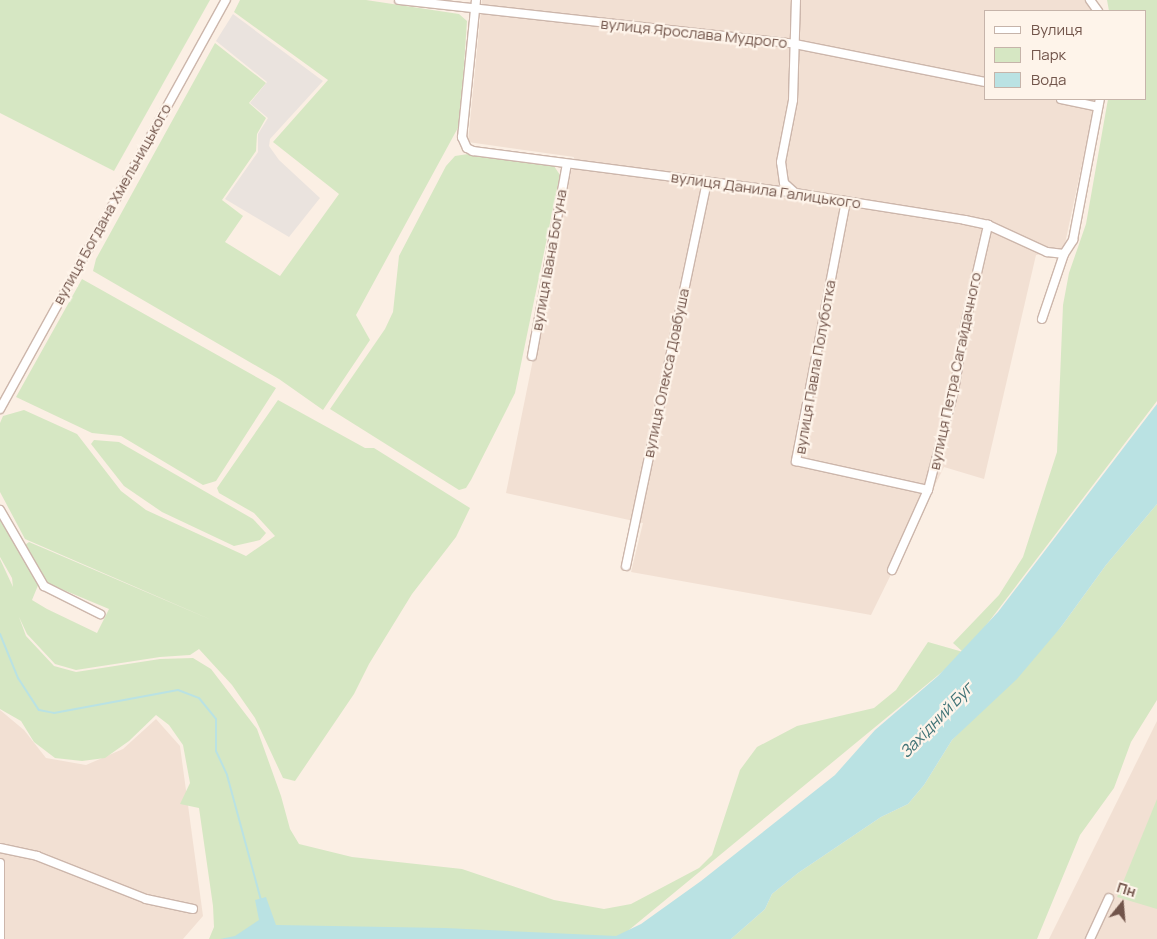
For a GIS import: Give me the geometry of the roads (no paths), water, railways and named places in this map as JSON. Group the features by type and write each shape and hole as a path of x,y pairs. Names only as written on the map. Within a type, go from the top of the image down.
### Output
{"street":[{"name":"вулиця Богдана Хмельницького","path":"0,409 226,0"},
{"name":"вулиця Ярослава Мудрого","path":"399,0 474,10 795,44 984,82"},
{"path":"474,10 476,0"},
{"path":"795,192 784,184 781,162 793,100 796,0"},
{"name":"вулиця Данила Галицького","path":"474,10 463,130 464,143 473,151 795,192 988,225 1047,252 1064,254"},
{"path":"1042,319 1064,254 1074,240 1099,103 1070,100"},
{"name":"вулиця Івана Богуна","path":"532,356 567,164"},
{"name":"вулиця Олекса Довбуша","path":"626,566 707,181"},
{"name":"вулиця Павла Полуботка","path":"846,201 796,460 928,490"},
{"name":"вулиця Петра Сагайдачного","path":"892,570 928,490 954,391 964,325 988,225"},
{"path":"0,510 44,586 100,614"},
{"path":"0,848 46,859 146,898 193,909"},
{"path":"0,863 0,939"},
{"path":"1090,939 1109,898"}],"water":[{"name":"Західний Буг","path":"1157,404 1157,504 1106,565 1061,627 1017,679 952,740 924,785 908,804 881,817 798,873 772,894 765,909 731,939 220,939 235,936 259,920 255,900 266,897 276,925 445,928 616,936 641,924 701,881 835,775 875,730 938,676 998,612"}],"waterway":[{"path":"0,634 18,678 39,710 54,713 178,690 199,698 216,719 216,751 227,775 261,900"}]}
